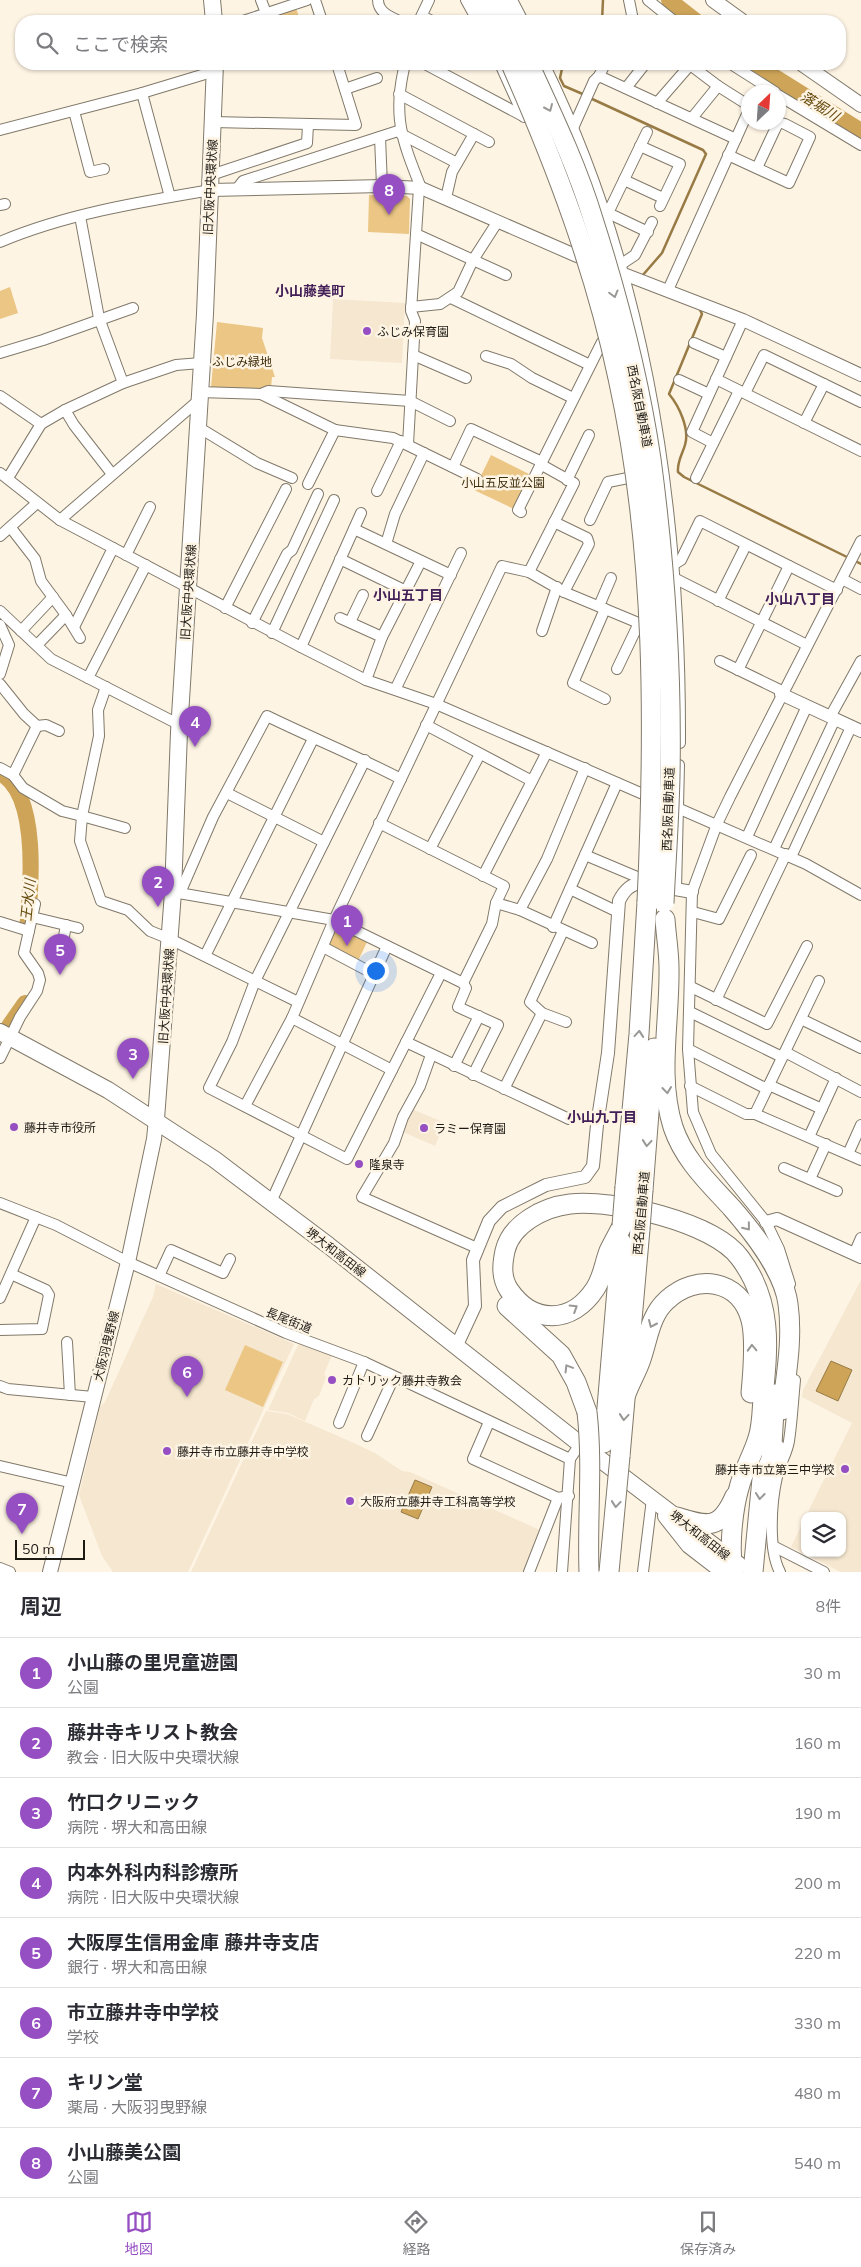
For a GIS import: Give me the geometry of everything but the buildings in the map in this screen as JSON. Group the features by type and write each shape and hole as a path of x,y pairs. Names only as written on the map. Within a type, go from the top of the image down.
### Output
{"highway":[{"path":"477,0 485,15"},
{"path":"497,0 505,15"},
{"name":"西名阪自動車道","path":"514,70 537,122 577,225 604,318 631,444 646,577 652,658 653,771 663,903"},
{"name":"西名阪自動車道","path":"532,70 571,159 593,218 625,333 650,458 664,583 669,675 670,778 663,903 639,1034 626,1394 609,1572"},
{"path":"663,903 669,968 665,1060 674,1128 701,1176 731,1207 760,1243 774,1267 788,1302 790,1338 779,1441 762,1479 753,1572"},
{"path":"591,1572 587,1535 591,1445 587,1412 576,1382 560,1355 510,1310 499,1296 494,1282 494,1258 506,1228 533,1207 557,1198 582,1196 633,1202 692,1217 715,1227 733,1240 746,1254 769,1291 776,1315 777,1366 771,1461"},
{"path":"631,1228 608,1253 605,1269 596,1289 583,1303 570,1312 556,1316 542,1316 526,1309 515,1299 504,1282 502,1262 506,1245 516,1229 532,1218 570,1204 631,1209 683,1222 721,1240 739,1256 759,1292 765,1313 768,1347 759,1437 729,1510 715,1523 704,1525 677,1516"},
{"name":"西名阪自動車道","path":"591,1572 604,1443 631,1228"},
{"path":"626,1394 640,1361 652,1324 666,1301 680,1290 696,1284 713,1282 731,1291 744,1303 751,1321 753,1370 747,1437 729,1567"}],"main road":[{"path":"212,0 213,15"},
{"path":"713,0 734,15"},
{"name":"旧大阪中央環状線","path":"156,1119 170,939 177,892 180,725 202,362 215,70"},
{"path":"811,70 861,105"},
{"name":"堺大和高田線","path":"5,1035 53,1059 156,1119 214,1158 580,1444 677,1516 729,1567"},
{"name":"大阪羽曳野線","path":"50,1572 128,1262 154,1139 156,1119"},
{"name":"堺大和高田線","path":"652,1499 689,1545 729,1567 748,1572"}],"street":[{"path":"261,0 266,13"},
{"path":"260,15 307,0"},
{"path":"315,0 320,15"},
{"path":"378,0 378,4 386,15"},
{"path":"422,15 429,0"},
{"path":"466,0 475,15"},
{"path":"512,0 520,15"},
{"path":"629,0 632,15"},
{"path":"648,0 667,15"},
{"path":"0,130 142,93 207,70"},
{"path":"213,122 356,125 339,70"},
{"path":"377,491 404,443 410,401 413,355 415,321 411,306 420,188 401,132 399,94 404,70"},
{"path":"436,70 523,116"},
{"path":"503,70 560,201 577,256 602,342 628,478 640,623 644,708 642,881"},
{"path":"547,70 573,128 605,214 621,269 640,336 665,485 674,578 680,705 679,809 663,903"},
{"path":"573,128 594,81 602,70"},
{"path":"626,88 640,70"},
{"path":"657,103 685,70"},
{"path":"698,70 741,101"},
{"path":"740,70 764,85"},
{"path":"599,76 736,139"},
{"path":"345,89 377,78"},
{"path":"692,118 718,86"},
{"path":"142,93 170,197"},
{"path":"399,94 490,142"},
{"path":"786,99 861,145"},
{"path":"74,111 90,172 104,169"},
{"path":"0,242 31,229 80,216 170,197 211,183 307,142 308,125"},
{"path":"728,155 789,183 810,137 786,125"},
{"path":"668,290 741,128"},
{"path":"757,168 775,130"},
{"path":"236,190 243,181 401,132 457,163"},
{"path":"605,214 647,132"},
{"path":"446,198 452,172 474,134"},
{"path":"380,137 382,186"},
{"path":"624,180 662,202 680,164 640,146"},
{"path":"211,183 236,190 382,186 420,188 577,256 621,269 641,280 742,320 861,375"},
{"path":"605,214 650,227 635,255 621,269"},
{"path":"80,216 100,318 123,383"},
{"path":"411,306 440,304 458,292 473,260 498,221"},
{"path":"416,234 506,275"},
{"path":"451,298 590,365"},
{"path":"0,353 133,308"},
{"path":"713,442 692,432 742,320"},
{"path":"521,512 518,510 602,342"},
{"path":"694,343 726,357"},
{"path":"413,355 466,378"},
{"path":"696,478 713,442 764,355 861,402"},
{"path":"486,356 512,364 532,378 574,398"},
{"path":"202,362 176,365 123,383 65,410 41,424 4,476 60,520 252,623 366,680 396,688 436,704 618,784 717,824 788,855 861,896"},
{"path":"716,379 861,451"},
{"path":"679,380 709,394"},
{"path":"804,423 824,384"},
{"path":"60,520 199,396 261,394 268,391 410,401 450,421"},
{"path":"261,394 335,430 393,438 477,479"},
{"path":"0,396 41,424"},
{"path":"65,410 74,425 112,474"},
{"path":"198,427 257,463 292,478"},
{"path":"453,467 471,429 541,463 574,483 529,572"},
{"path":"308,484 335,430"},
{"path":"567,480 590,435"},
{"path":"386,544 395,514 424,453"},
{"path":"590,520 608,482 628,478"},
{"path":"225,608 286,489"},
{"path":"252,623 286,554 292,550 318,494"},
{"path":"272,633 334,500"},
{"path":"0,536 37,503"},
{"path":"126,555 150,507"},
{"path":"301,647 361,513"},
{"path":"673,565 681,560 700,521 837,590"},
{"path":"542,631 561,590 589,544 587,538 554,522"},
{"path":"11,528 35,560 41,581 80,638"},
{"path":"354,529 451,575"},
{"path":"780,1572 774,1560 773,1546 775,1488 777,1476 789,1443 798,1331 796,1308 789,1276 766,1222 711,1154 693,1112 688,1049 694,912 692,892 717,824 861,541"},
{"path":"718,600 746,545"},
{"path":"74,627 113,548"},
{"path":"396,688 461,553"},
{"path":"340,560 406,591"},
{"path":"366,680 382,637 421,561"},
{"path":"88,678 146,565"},
{"path":"245,1106 292,1018 334,920 379,823 502,566 529,572 561,590 640,623"},
{"path":"738,670 789,566"},
{"path":"605,699 573,683 612,578"},
{"path":"674,578 807,645"},
{"path":"842,579 861,588"},
{"path":"350,622 363,595"},
{"path":"21,631 53,597"},
{"path":"36,645 66,615"},
{"path":"1,618 21,631 51,659 180,725"},
{"path":"0,674 9,645 1,618"},
{"path":"340,618 382,637"},
{"path":"618,669 640,623"},
{"path":"716,1000 788,855 856,729 720,661"},
{"path":"774,849 861,661"},
{"path":"0,684 24,714 38,726 46,725 59,731"},
{"path":"106,687 98,710 99,736 82,816 80,841 101,901 128,910 150,932 170,939 298,1002"},
{"path":"746,837 807,706"},
{"path":"401,780 365,760 313,739 267,716 213,817 177,892 334,920 463,984 466,988 458,1007 498,1026 473,1075"},
{"path":"426,725 532,781"},
{"path":"13,775 38,726"},
{"path":"205,956 273,816 313,739"},
{"path":"484,876 547,752"},
{"path":"430,849 480,754"},
{"path":"365,760 255,981 232,1042 209,1088 347,1159 441,973"},
{"path":"0,768 13,775 23,788 62,811 125,828"},
{"path":"520,910 547,859 585,768"},
{"path":"566,1022 542,1013 530,1002 558,929 570,890 618,784"},
{"path":"227,793 324,842"},
{"path":"379,823 504,886 496,903 492,924 463,984"},
{"path":"585,855 642,881 663,903"},
{"path":"694,912 719,919 751,855"},
{"path":"456,1348 475,1306 473,1260 489,1220 502,1207 546,1185 585,1178 590,1172 608,1053 619,901 622,894 642,881"},
{"path":"570,890 618,912"},
{"path":"663,903 692,892"},
{"path":"496,903 520,910 592,943"},
{"path":"0,1058 5,1035 37,991 40,980 33,963 24,953 35,904"},
{"path":"32,918 78,928"},
{"path":"0,922 29,931"},
{"path":"61,953 66,925"},
{"path":"271,1202 387,946"},
{"path":"690,987 767,1024 807,946"},
{"path":"322,947 374,974"},
{"path":"755,1114 819,981"},
{"path":"690,1012 836,1078 861,1092"},
{"path":"504,1089 542,1013"},
{"path":"454,1066 479,1016"},
{"path":"292,1018 392,1070"},
{"path":"801,1019 861,1048"},
{"path":"406,1042 568,1119"},
{"path":"688,1049 768,1087 822,1109"},
{"path":"431,1055 420,1086 403,1117 394,1143 362,1197 477,1248"},
{"path":"809,1138 836,1078"},
{"path":"690,1086 746,1114 755,1114 861,1160"},
{"path":"848,1154 861,1125"},
{"path":"810,1179 826,1144"},
{"path":"784,1168 837,1191"},
{"name":"長尾街道","path":"0,1204 36,1217 128,1262 286,1333 364,1362 570,1459"},
{"path":"0,1298 36,1217"},
{"path":"766,1222 777,1218 858,1256 861,1238"},
{"path":"159,1276 171,1250 223,1273 230,1259"},
{"path":"0,1330 42,1329 49,1295 46,1290 11,1274"},
{"path":"67,1342 70,1395"},
{"path":"339,1423 364,1362"},
{"path":"367,1436 394,1377"},
{"path":"0,1386 8,1389 94,1397"},
{"path":"489,1422 473,1459 558,1498 569,1496"},
{"path":"562,1572 569,1496 570,1459 580,1444"},
{"path":"0,1466 73,1483"},
{"path":"529,1572 558,1498"},
{"path":"643,1572 652,1499"},
{"path":"773,1546 824,1572"},
{"path":"0,1568 10,1572"}],"shaded area":[{"name":"ふじみ保育園","path":"333,299 405,303 402,363 330,359"},
{"name":"ラミー保育園","path":"412,1109 445,1123 435,1146 403,1132"},
{"name":"藤井寺市立第三中学校","path":"861,1280 861,1572 841,1572 811,1557 846,1557 846,1512 808,1512 852,1423 802,1397 803,1390"},
{"name":"藤井寺市立藤井寺中学校","path":"156,1284 294,1344 188,1572 113,1572 102,1556 79,1495 100,1407 105,1402 153,1297"},
{"path":"299,1343 332,1355 324,1374 326,1377 319,1396 314,1399 305,1421 288,1413 268,1410"},
{"path":"831,1361 852,1370 838,1401 816,1391"},
{"name":"大阪府立藤井寺工科高等学校","path":"266,1411 287,1414 345,1439 375,1453 402,1471 410,1472 542,1531 527,1572 191,1572"},
{"path":"415,1480 432,1487 418,1519 401,1512"},
{"name":"藤井寺市立第三中学校","path":"801,1526 801,1552 791,1547"}],"green space":[{"path":"296,8 298,15 274,15"},
{"path":"369,195 407,196 410,199 409,234 368,232"},
{"path":"10,287 18,313 0,319 0,291"},
{"name":"ふじみ緑地","path":"217,322 263,328 262,338 275,377 272,377 271,389 262,391 211,387"},
{"name":"小山五反並公園","path":"491,455 531,475 514,509 474,490"},
{"path":"338,928 367,942 358,961 330,947 328,944 334,930"},
{"path":"245,1345 283,1362 263,1407 225,1390"}],"waterway":[{"path":"602,15 603,0"},
{"name":"落堀川","path":"669,0 688,15"},
{"path":"562,70 560,78 564,86 585,95"},
{"name":"落堀川","path":"764,70 861,131"},
{"path":"590,98 703,150 706,154 662,253 642,276"},
{"path":"700,310 702,314 669,394 680,411 686,432 685,445 679,462 678,472 684,477 849,558"},
{"path":"853,560 861,564"},
{"name":"王水川","path":"0,773 13,784 22,801 27,821 31,868 27,929"},
{"name":"王水川","path":"9,1026 25,1003"}],"place":[{"name":"小山藤美公園","path":"389,215"},
{"name":"ふじみ保育園","path":"367,331"},
{"name":"内本外科内科診療所","path":"195,747"},
{"name":"藤井寺キリスト教会","path":"158,907"},
{"name":"小山藤の里児童遊園","path":"347,946"},
{"name":"大阪厚生信用金庫 藤井寺支店","path":"60,975"},
{"name":"竹口クリニック","path":"133,1079"},
{"name":"藤井寺市役所","path":"14,1127"},
{"name":"ラミー保育園","path":"424,1128"},
{"name":"隆泉寺","path":"359,1164"},
{"name":"カトリック藤井寺教会","path":"332,1380"},
{"name":"市立藤井寺中学校","path":"187,1397"},
{"name":"藤井寺市立藤井寺中学校","path":"167,1451"},
{"name":"藤井寺市立第三中学校","path":"845,1469"},
{"name":"大阪府立藤井寺工科高等学校","path":"350,1501"},
{"name":"キリン堂","path":"22,1534"}],"district":[{"name":"小山藤美町","path":"310,291"},
{"name":"小山五丁目","path":"408,595"},
{"name":"小山八丁目","path":"800,599"},
{"name":"小山九丁目","path":"602,1117"}]}
